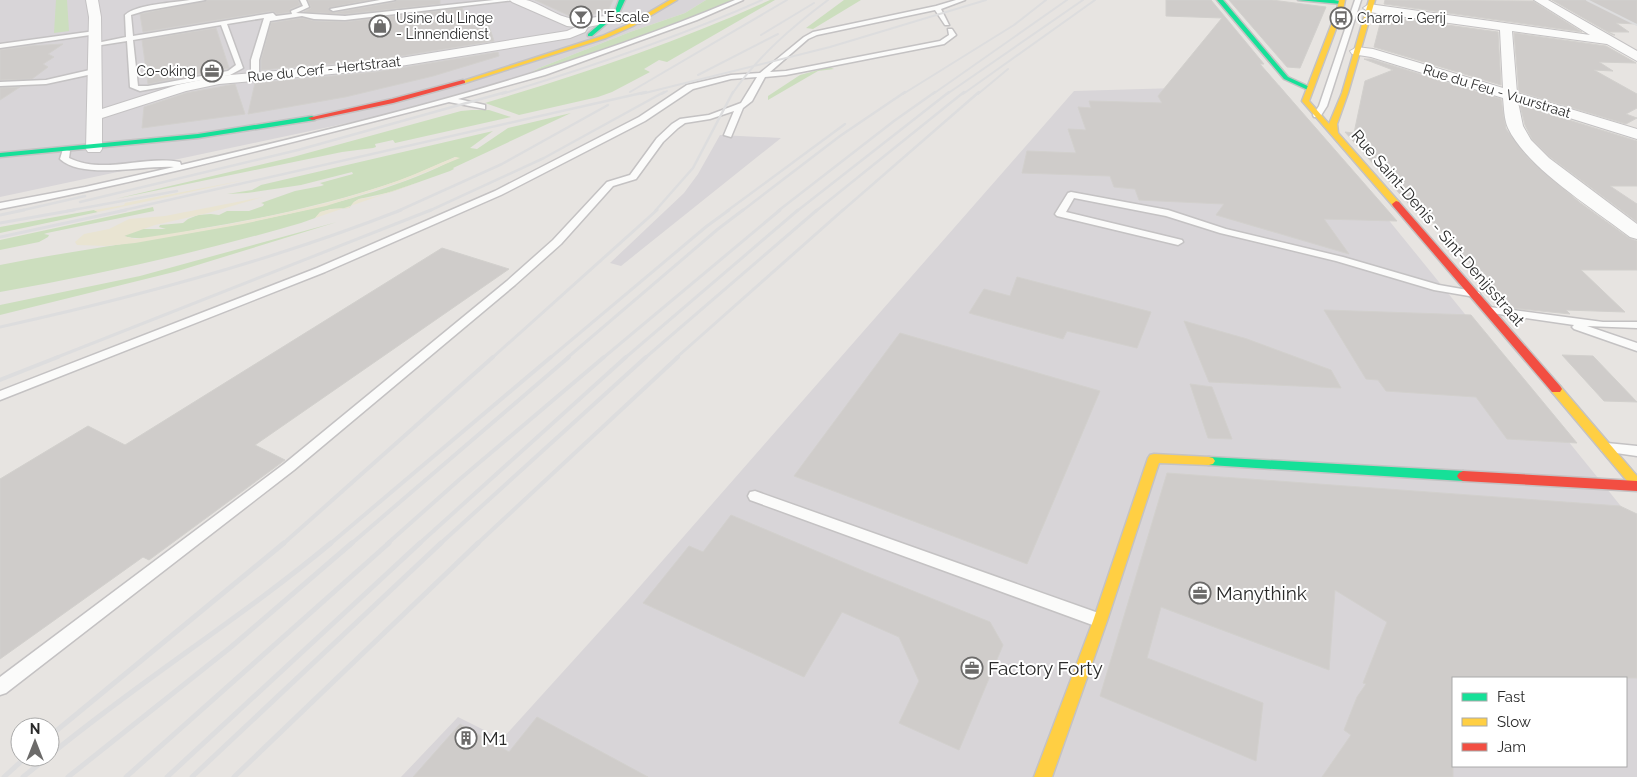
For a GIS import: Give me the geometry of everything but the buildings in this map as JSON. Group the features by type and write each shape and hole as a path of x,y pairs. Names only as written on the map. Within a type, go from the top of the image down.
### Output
{"main road":[{"path":"534,60 588,37 612,18 622,0"},
{"path":"0,155 94,149 214,134 334,113 443,88 604,37 640,20 674,0"},
{"path":"1220,0 1286,78 1310,89 1338,1"},
{"path":"1301,0 1338,1"},
{"path":"1320,0 1370,4 1334,128"},
{"name":"Rue Saint-Denis - Sint-Denijsstraat","path":"1310,89 1305,101 1320,110 1637,486"},
{"path":"1043,777 1100,621 1154,458 1637,486"}],"street":[{"path":"94,0 94,149"},
{"path":"516,0 562,20 582,24 612,18 640,20"},
{"path":"1540,0 1637,57"},
{"path":"1370,4 1506,27 1609,41"},
{"name":"Rue du Cerf - Hertstraat","path":"94,116 193,83 376,66 570,34 581,29 582,24"},
{"path":"1506,27 1515,126 1524,143 1543,162 1637,233"},
{"name":"Rue du Feu - Vuurstraat","path":"1357,51 1373,53 1637,134"}],"lane":[{"path":"202,0 131,12 128,15 136,88 193,83 230,73 239,68 223,23"},
{"path":"0,46 95,38 130,38 302,10 306,6 303,0"},
{"path":"333,9 392,0"},
{"path":"255,76 255,60 266,19 302,14 319,18 345,18 512,0"},
{"path":"0,206 192,166 324,134 448,100 533,75 624,44 695,19 740,0"},
{"path":"0,687 289,466 488,301 557,242 610,184 633,178 660,140 675,126 683,121 710,117 739,108 749,99 762,75 806,38 815,33 937,8 962,0"},
{"path":"1320,110 1357,3"},
{"path":"0,396 321,270 498,193 642,119 690,87 731,77 786,73 942,43 953,35 937,8"},
{"path":"0,84 46,82 94,71"},
{"path":"448,100 482,107"},
{"path":"728,135 739,108"},
{"path":"66,151 64,159 75,165 92,167 174,163 192,166"},
{"path":"1178,242 1060,214 1071,195 1168,213 1222,230 1339,259 1438,288 1475,294"},
{"path":"1489,310 1603,325 1637,326"},
{"path":"1554,319 1637,347"},
{"path":"1605,447 1637,450"},
{"path":"755,496 1100,621"}],"shaded area":[{"path":"0,0 706,0 685,13 630,32 539,68 525,76 371,118 0,197"},
{"path":"1279,85 1637,526 1637,777 401,777 458,717 502,739 628,600 1074,91"},
{"path":"720,135 781,138 621,266 610,263 684,193 698,174"}],"green space":[{"path":"56,0 67,0 69,31 54,33"},
{"path":"706,0 735,0 639,38 525,76 539,68 630,32 685,13"},
{"path":"770,0 775,0 667,62 659,60 644,69 650,72 612,92 519,115 485,103 558,81 629,56 700,30"},
{"path":"844,0 861,0 813,29 806,28"},
{"path":"829,67 834,69 818,71 768,100 768,96 800,75"},
{"path":"489,110 511,117 395,143 393,140 375,144 376,147 373,148 342,152 115,199 293,157 461,111"},
{"path":"571,113 450,171 391,192 359,199 349,208 331,209 321,212 315,218 301,223 189,253 76,278 0,292 0,265 216,228 331,204 395,185 457,158 455,157 374,189 299,209 160,237 132,238 123,236 138,229 166,229 159,227 160,225 183,223 198,215 219,215 227,211 249,211 263,206 264,204 261,203 295,191 321,186 324,185 320,183 353,174 352,172 301,185 227,194 252,190 261,185 493,131 470,148 477,149 508,128"},
{"path":"153,207 154,211 47,233 44,234 49,235 48,237 39,242 0,250 0,240"},
{"path":"94,210 98,212 0,233 0,227"},
{"path":"337,222 178,271 0,315 0,305 140,276"}],"sand":[{"path":"456,157 460,158 404,181 326,206 243,224 135,243 106,246 77,245 75,242 84,234 109,229 129,219 165,216 263,197 208,213 155,225 124,236 135,239 168,234 236,223 302,209 368,191"},
{"path":"245,180 98,212 94,210 124,205 125,203"},
{"path":"423,181 351,206 359,199 374,197"},
{"path":"343,208 315,218 320,212"}],"railway":[{"path":"502,94 633,51 698,27 762,0"},
{"path":"630,92 787,0"},
{"path":"754,66 776,43 828,0"},
{"path":"754,66 830,47 986,0"},
{"path":"903,94 1014,25 1046,0"},
{"path":"933,94 1067,0"},
{"path":"947,94 1083,0"},
{"path":"963,94 1095,0"},
{"path":"1587,0 1637,25"},
{"path":"761,35 814,3"},
{"path":"698,75 778,34"},
{"path":"641,94 754,66"},
{"path":"732,94 754,66"},
{"path":"978,94 1008,69"},
{"path":"662,94 667,91"},
{"path":"80,202 298,150 506,92"},
{"path":"120,211 646,92"},
{"path":"429,211 544,158 664,92"},
{"path":"655,211 693,168 733,92"},
{"path":"742,211 840,136 905,92"},
{"path":"778,211 894,121 935,92"},
{"path":"797,211 949,92"},
{"path":"816,211 964,92"},
{"path":"842,211 979,92"},
{"path":"398,211 502,164 608,105"},
{"path":"727,211 845,124"},
{"path":"67,211 177,191"},
{"path":"19,211 85,196"},
{"path":"0,215 24,210"},
{"path":"0,223 74,210"},
{"path":"0,237 126,210"},
{"path":"0,327 153,290 253,262 401,210"},
{"path":"55,358 431,210"},
{"path":"492,358 657,210"},
{"path":"550,358 707,226 729,210"},
{"path":"567,358 718,229 743,210"},
{"path":"603,358 780,210"},
{"path":"625,358 798,210"},
{"path":"645,358 817,210"},
{"path":"676,358 843,210"},
{"path":"0,380 58,357"},
{"path":"283,544 493,357"},
{"path":"330,544 551,357"},
{"path":"351,544 569,357"},
{"path":"387,544 460,479 604,357"},
{"path":"419,544 626,357"},
{"path":"440,544 646,357"},
{"path":"477,544 678,357"},
{"path":"60,728 284,543"},
{"path":"60,747 297,571 331,543"},
{"path":"68,777 231,647 352,543"},
{"path":"126,777 389,543"},
{"path":"167,777 420,543"},
{"path":"192,777 441,543"},
{"path":"234,777 478,543"},
{"path":"4,777 15,767"},
{"path":"23,777 36,767"}],"traffic: fast":[{"path":"590,35 617,12 622,0"},
{"path":"1220,0 1286,78 1310,89"},
{"path":"1301,0 1341,2"},
{"path":"0,155 198,136 312,118"},
{"path":"1209,461 1463,476"}],"traffic: slow":[{"path":"463,82 604,37 631,25 674,0"},
{"path":"1342,0 1340,10 1305,101 1396,204"},
{"path":"1334,133 1333,124 1345,93 1372,0"},
{"path":"1556,389 1637,485"},
{"path":"1043,777 1100,621 1154,458 1209,461"}],"traffic: jam":[{"path":"312,118 393,101 463,82"},
{"path":"1396,204 1556,389"},
{"path":"1463,476 1637,486"}],"place":[{"name":"L'Escale","path":"581,17"},
{"name":"Charroi - Gerij","path":"1341,18"},
{"name":"Usine du Linge - Linnendienst","path":"380,26"},
{"name":"Co-oking","path":"212,71"},
{"name":"Manythink","path":"1200,593"},
{"name":"Factory Forty","path":"972,668"},
{"name":"M1","path":"466,738"}]}
